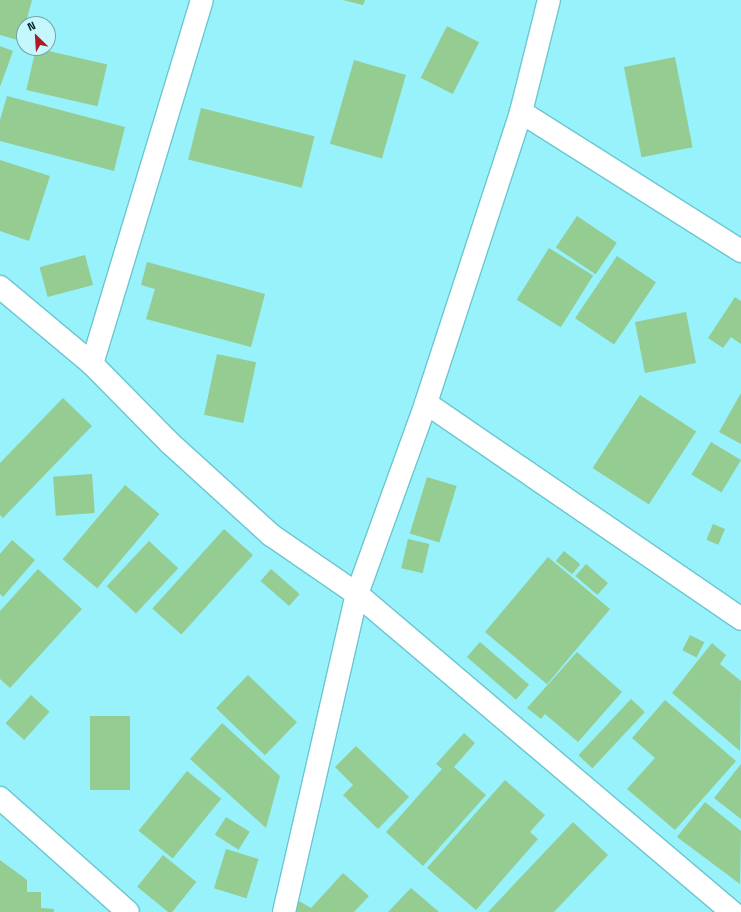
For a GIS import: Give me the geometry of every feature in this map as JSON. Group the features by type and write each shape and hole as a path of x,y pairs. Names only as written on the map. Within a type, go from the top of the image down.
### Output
{"street":[{"path":"92,364 202,0"},
{"path":"284,912 357,594 426,403 521,112 549,0"},
{"path":"521,112 741,251"},
{"path":"0,287 92,364 171,444 272,535 357,594 732,912"},
{"path":"426,403 741,619"},
{"path":"0,798 124,911"}],"building":[{"path":"0,0 32,0 28,16 16,16 16,40 0,35"},
{"path":"343,0 365,0 363,5"},
{"path":"447,26 479,42 453,94 421,78"},
{"path":"0,46 13,51 0,87"},
{"path":"56,53 107,64 97,106 26,90 34,56 56,56"},
{"path":"675,57 693,147 642,157 624,67"},
{"path":"354,60 406,75 382,159 330,144"},
{"path":"7,96 125,127 114,171 0,141 0,120"},
{"path":"201,108 315,136 302,188 188,159"},
{"path":"0,160 50,176 29,241 0,231"},
{"path":"577,216 617,243 596,274 556,248"},
{"path":"549,248 593,276 561,327 517,300"},
{"path":"85,255 93,285 48,297 40,267"},
{"path":"617,256 656,282 614,344 575,318"},
{"path":"147,262 265,294 251,347 146,319 155,289 141,285"},
{"path":"735,297 741,301 741,344 731,337 723,348 708,338"},
{"path":"686,312 696,363 645,373 635,322"},
{"path":"217,354 256,362 243,423 204,415"},
{"path":"741,393 741,444 719,432"},
{"path":"640,395 696,431 649,504 593,468"},
{"path":"63,398 92,426 3,518 0,515 0,463"},
{"path":"711,442 741,460 721,493 691,475"},
{"path":"92,474 95,513 56,516 53,477"},
{"path":"427,477 457,486 439,542 410,533"},
{"path":"125,485 159,514 97,588 63,559"},
{"path":"713,524 725,529 718,545 706,540"},
{"path":"224,529 253,555 181,635 152,609"},
{"path":"408,539 429,544 423,573 401,568"},
{"path":"12,540 35,560 3,597 0,594 0,554"},
{"path":"149,541 178,568 136,614 107,586"},
{"path":"564,551 580,564 572,574 556,561"},
{"path":"548,557 610,609 547,684 485,632"},
{"path":"586,564 608,583 597,595 576,576"},
{"path":"38,569 82,609 10,688 0,679 0,611"},
{"path":"271,569 300,594 289,606 261,581"},
{"path":"690,635 704,642 697,657 682,650"},
{"path":"480,642 529,685 516,700 467,657"},
{"path":"712,643 726,655 720,664 741,681 740,751 672,693"},
{"path":"577,652 622,692 578,742 545,714 541,719 527,708"},
{"path":"248,675 297,722 265,755 216,708"},
{"path":"31,695 50,712 24,740 6,723"},
{"path":"631,699 645,712 592,768 578,755"},
{"path":"665,700 736,761 675,830 627,789 655,758 632,738"},
{"path":"90,716 130,716 130,790 90,790"},
{"path":"222,723 280,776 266,828 190,759"},
{"path":"464,733 475,743 454,767 486,795 423,866 386,832 442,769 436,764"},
{"path":"356,746 409,797 378,829 343,795 353,785 335,767"},
{"path":"741,764 741,819 714,798"},
{"path":"187,771 221,799 173,859 139,831"},
{"path":"505,780 545,815 530,832 538,839 476,910 427,868"},
{"path":"705,802 741,831 740,884 677,837"},
{"path":"226,817 250,832 239,850 215,835"},
{"path":"573,822 608,855 554,912 488,912"},
{"path":"226,849 259,859 247,898 214,888"},
{"path":"163,855 196,882 172,912 168,912 137,887"},
{"path":"0,860 27,880 27,892 41,892 41,908 54,909 54,912 0,912"},
{"path":"343,873 369,896 354,912 295,912 299,901 311,908"},
{"path":"411,888 439,912 388,912"}]}
